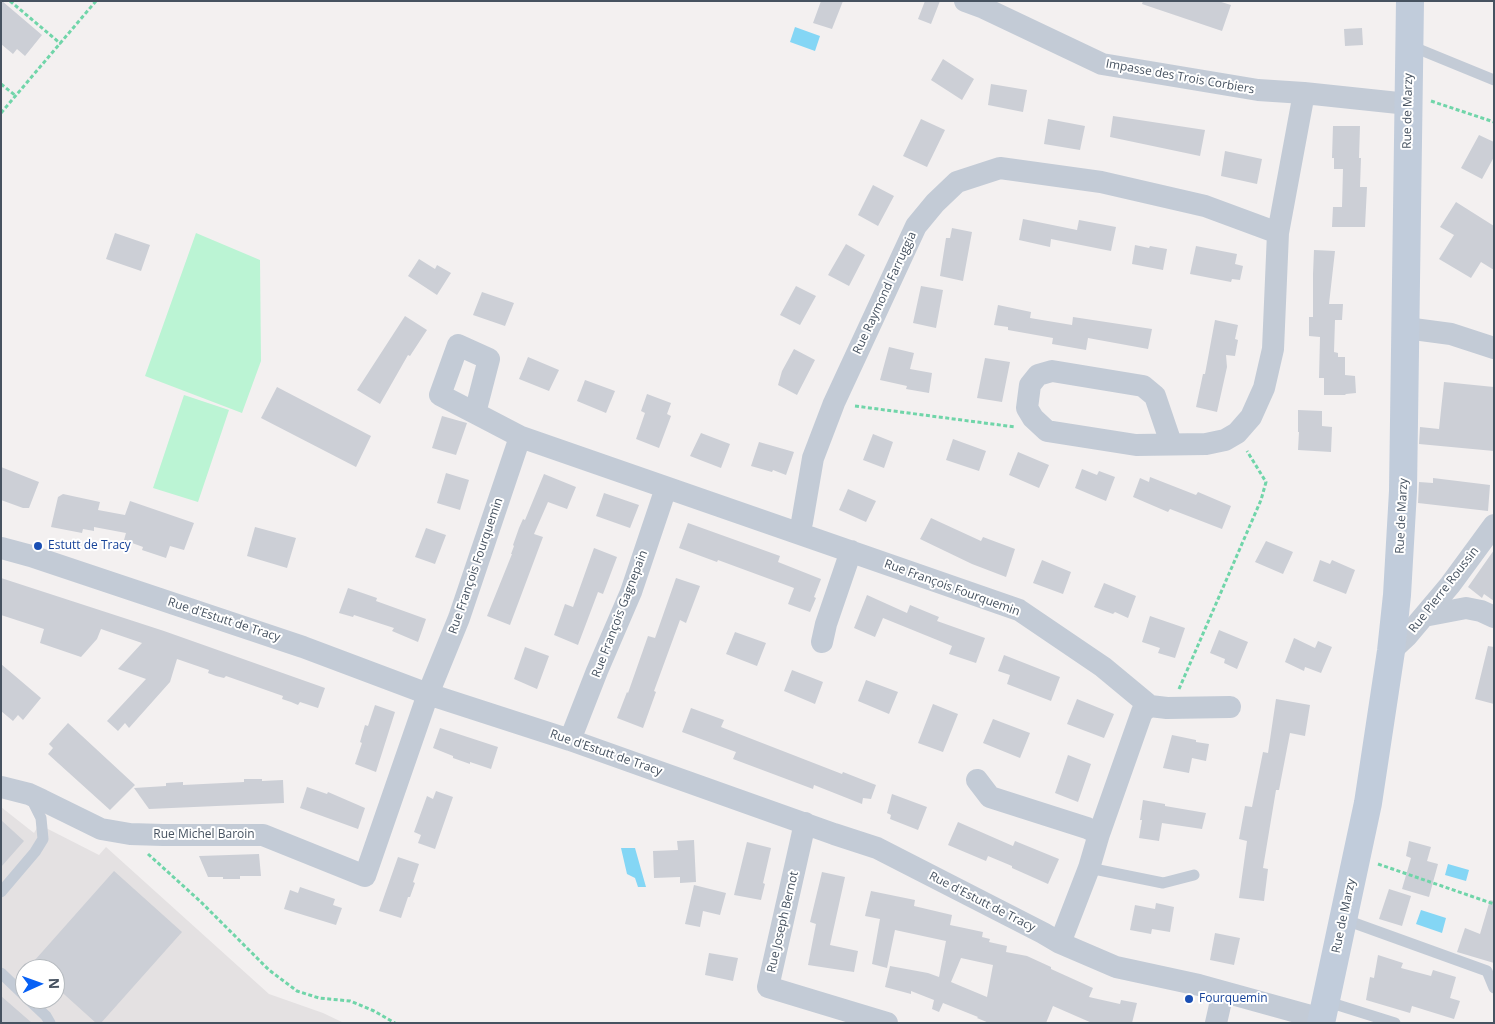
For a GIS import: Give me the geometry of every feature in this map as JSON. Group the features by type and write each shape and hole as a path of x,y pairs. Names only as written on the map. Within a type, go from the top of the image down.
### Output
{"main road":[{"name":"Rue de Marzy","path":"1323,1014 1368,803 1398,595 1404,491 1410,1"}],"street":[{"name":"Impasse des Trois Corbiers","path":"965,1 984,8 1102,64 1258,90 1304,92 1408,104"},
{"path":"1171,443 1155,396 1143,386 1052,371 1038,375 1030,386 1027,408 1033,418 1047,431 1136,445 1206,444 1225,440 1236,433 1251,417 1264,388 1272,349 1278,233 1304,92"},
{"name":"Rue Raymond Farruggia","path":"798,532 802,522 813,458 834,403 916,226 934,203 957,182 1000,168 1102,182 1205,206 1278,233"},
{"path":"1406,328 1451,334 1494,348"},
{"name":"Rue François Fourquemin","path":"475,413 521,437 1019,610 1158,707"},
{"name":"Rue François Fourquemin","path":"428,694 459,618 521,437"},
{"name":"Rue François Gagnepain","path":"570,740 631,592 666,488"},
{"name":"Rue Pierre Roussin","path":"1391,651 1407,636 1450,585 1494,525"},
{"name":"Rue d'Estutt de Tracy","path":"1,548 31,556 303,647 428,694 570,740 877,848 1060,943 1116,967 1269,1004 1323,1014"},
{"path":"822,642 826,624 851,551"},
{"path":"1450,585 1466,608"},
{"path":"1424,616 1466,608 1481,611 1494,617"},
{"name":"Rue Michel Baroin","path":"1,787 29,794 102,829 130,834 264,835 365,876 428,694"},
{"path":"1060,943 1089,868 1142,712 1158,707 1230,706"},
{"path":"977,780 990,797 1087,828 1099,834"},
{"name":"Rue Joseph Bernot","path":"805,823 768,987 887,1023"},
{"path":"1216,1023 1223,992"}],"lane":[{"path":"1409,45 1494,80"},
{"path":"1,892 35,852 43,839 41,818 29,794"},
{"path":"1089,868 1163,883 1194,875"},
{"path":"1343,919 1487,971 1494,988"},
{"path":"1,974 15,987"},
{"name":"Rue d'Estutt de Tracy","path":"1199,986 1214,984 1262,996 1269,1004"},
{"path":"39,1009 50,1023"},
{"path":"1323,1014 1395,1023"}],"path":[{"path":"10,1 61,44"},
{"path":"1,112 96,1"},
{"path":"1,84 16,96"},
{"path":"1408,104 1432,101 1494,122"},
{"path":"834,403 1047,431"},
{"path":"1158,707 1180,687 1261,500 1266,482 1236,433"},
{"path":"130,834 150,858 201,902 269,970 297,990 319,998 350,1001 374,1011 395,1023"},
{"path":"1356,857 1494,904"}],"shaded area":[{"path":"1,807 34,833 37,828 46,828 99,855 106,847 269,994 323,1013 344,1023 1,1023"}],"green space":[{"path":"196,233 260,260 261,361 242,413 145,376"},
{"path":"184,395 229,410 198,502 153,488"}],"water":[{"path":"795,27 820,36 815,51 790,42"},
{"path":"621,848 635,848 646,887 638,887 635,878 627,874"},
{"path":"1448,864 1469,870 1466,881 1445,875"},
{"path":"1421,910 1446,918 1442,933 1416,924"}],"building":[{"path":"2,1 42,35 25,56 17,49 13,54 1,44"},
{"path":"821,1 843,1 832,29 813,23"},
{"path":"925,1 940,1 931,24 918,19"},
{"path":"1143,1 1218,1 1231,5 1222,31 1142,4"},
{"path":"1362,28 1363,45 1345,46 1344,29"},
{"path":"943,59 974,79 962,100 931,80"},
{"path":"991,84 1027,90 1023,112 988,105"},
{"path":"1113,116 1205,130 1200,156 1110,137"},
{"path":"921,119 945,130 927,167 903,156"},
{"path":"1048,119 1085,126 1080,150 1044,144"},
{"path":"1333,126 1360,126 1360,187 1367,187 1365,227 1332,227 1333,207 1342,207 1343,169 1334,169 1334,158 1332,158"},
{"path":"1479,135 1494,142 1494,157 1482,179 1461,168"},
{"path":"1225,151 1262,159 1257,184 1221,176"},
{"path":"873,185 894,196 878,226 858,215"},
{"path":"1456,202 1494,226 1494,270 1481,262 1471,278 1439,259 1454,235 1440,227"},
{"path":"1023,219 1077,230 1079,220 1116,227 1111,251 1051,239 1050,247 1019,240"},
{"path":"952,228 972,232 963,281 940,276 946,238 950,238"},
{"path":"115,233 150,245 141,271 106,259"},
{"path":"846,244 865,255 849,286 828,275"},
{"path":"1135,245 1167,249 1163,270 1132,264"},
{"path":"1196,246 1237,254 1235,264 1243,266 1240,280 1232,279 1231,282 1190,274"},
{"path":"1314,250 1335,251 1329,304 1343,304 1342,320 1335,320 1334,352 1338,353 1338,357 1345,357 1345,375 1355,376 1356,393 1324,395 1324,378 1319,378 1320,337 1309,336 1309,317 1313,317"},
{"path":"419,259 435,269 437,265 451,273 437,295 408,276"},
{"path":"796,286 816,296 800,325 780,315"},
{"path":"921,286 943,290 936,328 913,323"},
{"path":"482,292 514,303 505,326 473,315"},
{"path":"998,305 1031,312 1030,318 1072,325 1073,317 1152,329 1148,349 1088,338 1086,350 1052,344 1053,338 1008,330 1008,327 994,325"},
{"path":"405,316 427,330 410,356 408,355 380,404 357,390"},
{"path":"1215,320 1238,325 1235,339 1238,340 1235,356 1226,355 1227,367 1217,412 1196,407 1203,374 1205,374"},
{"path":"889,347 914,353 910,369 932,373 929,393 906,389 907,386 880,380"},
{"path":"794,349 815,360 797,395 778,385 782,371"},
{"path":"528,357 559,370 549,391 519,379"},
{"path":"985,358 1010,362 1002,402 977,398"},
{"path":"585,380 615,391 606,413 577,401"},
{"path":"1444,382 1494,387 1494,451 1419,444 1420,427 1439,429"},
{"path":"277,387 371,436 356,467 261,418"},
{"path":"647,394 671,403 667,414 671,416 659,448 636,439 645,413 641,411"},
{"path":"1298,410 1322,411 1322,426 1332,427 1331,452 1298,450"},
{"path":"442,416 467,423 456,455 432,448"},
{"path":"701,433 730,444 721,468 690,456"},
{"path":"873,434 893,442 884,468 863,460"},
{"path":"953,439 986,451 979,471 946,460"},
{"path":"759,442 794,452 786,475 773,470 772,472 751,466"},
{"path":"1018,452 1049,465 1039,488 1009,475"},
{"path":"1,467 39,482 29,508 23,508 1,500"},
{"path":"1082,469 1097,475 1099,471 1115,477 1106,501 1075,488"},
{"path":"446,473 469,480 460,510 437,503"},
{"path":"544,474 576,487 567,509 548,502 534,534 543,537 510,625 487,616 512,554 519,528 523,519 525,520"},
{"path":"1150,477 1196,495 1198,492 1231,506 1222,529 1170,509 1168,512 1133,497 1140,478 1149,482"},
{"path":"1433,478 1490,485 1488,511 1418,503 1419,482 1433,483"},
{"path":"848,489 876,501 866,522 839,510"},
{"path":"604,493 639,505 630,528 596,516"},
{"path":"63,494 100,502 98,510 125,515 130,501 194,523 184,550 170,546 166,558 142,550 143,547 124,540 126,533 94,527 94,531 83,529 82,533 51,527 58,497"},
{"path":"931,518 981,541 983,537 1015,549 1006,577 972,564 920,539"},
{"path":"688,523 780,556 778,562 821,579 810,612 788,604 794,588 679,548"},
{"path":"255,527 296,538 287,568 247,556"},
{"path":"426,528 446,535 435,564 415,557"},
{"path":"1266,541 1293,552 1283,574 1255,562"},
{"path":"594,548 617,557 603,594 598,592 578,645 554,635 565,604 573,607"},
{"path":"1494,550 1494,601 1484,594 1482,598 1468,587"},
{"path":"1042,560 1071,572 1063,594 1033,583"},
{"path":"1320,560 1330,564 1332,560 1355,570 1346,594 1313,581"},
{"path":"1,578 164,631 325,688 318,708 300,702 298,705 282,699 283,696 226,676 224,678 216,676 208,673 209,670 177,659 170,682 129,728 125,723 118,731 107,721 146,679 118,669 142,643 101,629 97,639 81,657 40,643 44,629 1,615"},
{"path":"676,578 700,586 686,623 680,620 654,691 656,692 643,728 617,718 648,636 655,638"},
{"path":"1104,583 1136,596 1128,618 1115,612 1113,614 1094,607"},
{"path":"348,588 377,598 376,601 426,619 418,642 392,631 394,628 354,615 353,617 339,613"},
{"path":"867,595 907,613 910,605 939,617 937,621 985,638 976,663 949,654 952,646 883,618 875,637 854,628"},
{"path":"1150,616 1185,628 1175,658 1158,653 1160,648 1142,642"},
{"path":"1219,630 1248,642 1237,669 1224,663 1225,659 1210,653"},
{"path":"735,632 766,643 757,666 726,654"},
{"path":"1294,638 1315,648 1318,641 1332,647 1321,673 1305,667 1304,671 1285,662"},
{"path":"1488,646 1494,647 1494,704 1475,699"},
{"path":"525,647 549,656 537,689 514,679"},
{"path":"1004,655 1060,677 1051,701 1007,684 1010,675 998,671"},
{"path":"1,664 41,698 23,720 18,715 13,721 1,711"},
{"path":"792,670 823,682 815,704 784,691"},
{"path":"866,680 898,692 889,714 858,701"},
{"path":"1077,699 1114,714 1104,738 1067,724"},
{"path":"1276,699 1310,705 1305,736 1290,733 1279,790 1276,790 1263,868 1268,869 1264,901 1239,898 1247,841 1239,839 1245,806 1252,807 1263,752 1268,753"},
{"path":"933,704 958,714 943,752 918,743"},
{"path":"375,705 395,712 376,772 355,764 362,743 360,742 365,725 368,726"},
{"path":"691,708 724,720 721,727 842,774 843,772 876,785 871,799 863,798 862,804 814,785 813,789 733,759 736,752 682,732"},
{"path":"993,719 1030,733 1020,758 983,743"},
{"path":"68,723 135,785 110,810 48,754 53,748 49,744"},
{"path":"440,728 498,747 491,769 453,758 453,756 433,748"},
{"path":"1172,735 1209,744 1206,761 1192,758 1189,773 1163,768"},
{"path":"1068,755 1091,764 1078,802 1055,793"},
{"path":"244,779 262,779 262,781 283,780 284,803 149,809 134,788 166,786 166,783 183,782 183,785 244,782"},
{"path":"307,787 327,794 328,792 365,808 358,829 300,808"},
{"path":"436,791 453,797 435,849 418,843 421,835 414,832 427,796 433,799"},
{"path":"892,794 927,807 918,830 890,819 891,815 887,813"},
{"path":"1143,800 1206,813 1202,829 1162,823 1159,841 1139,838"},
{"path":"1,820 24,841 1,867"},
{"path":"958,822 1013,846 1015,841 1059,859 1048,884 988,856 986,861 948,845"},
{"path":"694,840 696,882 680,883 680,877 654,878 653,851 678,850 677,841"},
{"path":"1409,841 1431,847 1427,861 1438,864 1429,897 1402,889 1411,858 1406,856"},
{"path":"747,842 771,848 761,900 734,895"},
{"path":"259,854 261,876 240,876 240,879 208,877 199,856"},
{"path":"398,857 419,864 413,882 415,883 401,918 379,911"},
{"path":"114,871 182,932 101,1023 96,1023 65,995 65,959 36,959"},
{"path":"822,872 845,877 830,945 858,951 854,972 808,965 816,924 810,922"},
{"path":"694,885 726,893 720,915 703,911 700,927 685,924"},
{"path":"300,887 335,899 333,905 342,908 336,925 284,909 290,890 298,893"},
{"path":"1389,889 1411,896 1402,926 1379,919"},
{"path":"871,891 915,900 914,906 952,915 950,925 983,932 982,937 990,939 989,942 1007,946 1006,952 1027,956 1093,988 1089,997 1120,1004 1121,1000 1137,1003 1132,1023 1092,1023 1053,1006 1046,1023 989,1023 943,1003 939,1012 932,1009 934,1000 911,991 911,994 885,987 890,966 939,977 946,941 895,930 887,968 872,964 880,919 865,916","holes":["961,958 993,965 987,997 951,982"]},
{"path":"1490,900 1494,901 1494,963 1457,952 1465,928 1480,934"},
{"path":"1156,903 1174,907 1170,932 1152,929 1151,934 1130,930 1135,905 1155,909"},
{"path":"1215,933 1240,938 1234,965 1210,960"},
{"path":"709,953 738,958 733,981 705,975"},
{"path":"1378,955 1403,963 1401,968 1431,976 1433,970 1456,977 1450,998 1460,1001 1454,1019 1412,1006 1410,1013 1366,1000 1370,977 1374,978"},
{"path":"1,996 32,1023 1,1023"}],"place":[{"name":"Estutt de Tracy","path":"38,546"},
{"name":"Fourquemin","path":"1189,999"}]}
